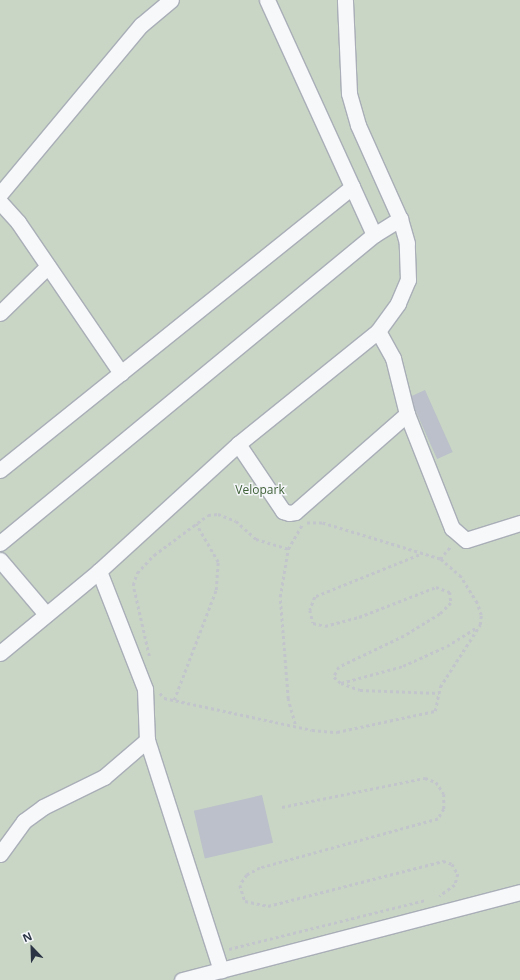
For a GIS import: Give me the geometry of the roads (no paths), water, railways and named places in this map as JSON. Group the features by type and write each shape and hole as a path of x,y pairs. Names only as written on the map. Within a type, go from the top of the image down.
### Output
{"lane":[{"path":"0,194 141,25 171,0"},
{"path":"267,0 374,236"},
{"path":"0,653 99,571 238,444 378,331 398,303 408,280 408,249 400,219 358,124 349,94 345,0"},
{"path":"0,470 352,187"},
{"path":"0,202 18,222 121,372"},
{"path":"0,543 374,236 400,219"},
{"path":"0,313 48,266"},
{"path":"378,331 393,358 407,414 452,528 459,537 466,540 478,538 520,523"},
{"path":"238,444 283,511 295,512 407,414"},
{"path":"0,560 46,614"},
{"path":"99,571 145,689 147,740 221,970"},
{"path":"0,854 24,821 43,807 104,776 147,740"},
{"path":"182,980 520,892"}],"park label":[{"name":"Velopark","path":"260,490"}]}
